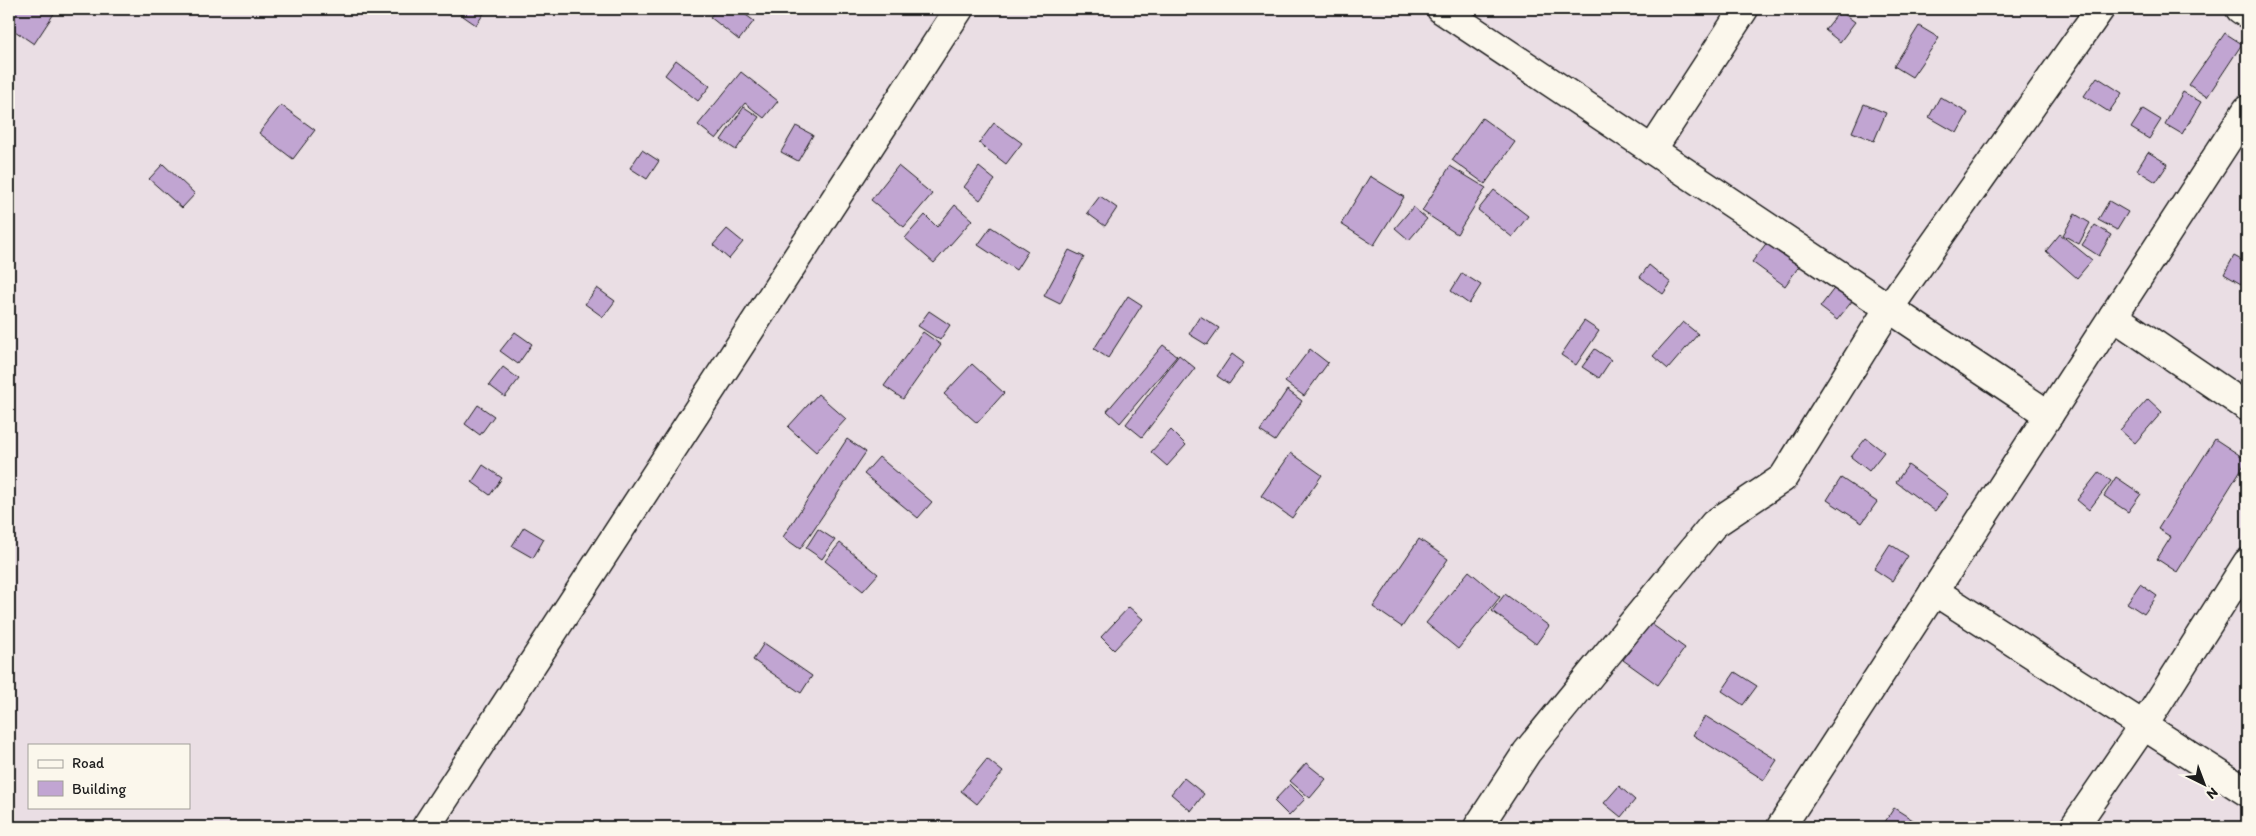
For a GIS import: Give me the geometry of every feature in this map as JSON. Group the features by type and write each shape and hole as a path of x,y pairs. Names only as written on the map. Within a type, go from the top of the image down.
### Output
{"street":[{"path":"426,827 959,9"},
{"path":"1441,9 2049,415"},
{"path":"1652,150 1744,9"},
{"path":"1478,827 1527,752 1714,524 1783,478 1889,308 2100,9"},
{"path":"2240,9 2247,14"},
{"path":"1781,827 2247,110"},
{"path":"2113,316 2247,407"},
{"path":"2074,827 2144,725 2247,563"},
{"path":"1934,591 2247,792"}],"building":[{"path":"9,9 57,9 34,44 9,27"},
{"path":"453,9 487,9 476,25"},
{"path":"717,9 738,9 754,21 739,40 710,17"},
{"path":"1840,11 1855,22 1840,42 1825,30"},
{"path":"1919,26 1939,38 1912,77 1894,66"},
{"path":"2225,33 2242,44 2207,97 2189,85"},
{"path":"676,60 710,86 698,101 665,75"},
{"path":"741,72 778,101 764,118 745,103 716,139 698,125"},
{"path":"2097,77 2122,93 2109,112 2084,96"},
{"path":"2183,92 2201,102 2182,134 2165,124"},
{"path":"1940,97 1968,113 1957,133 1929,117"},
{"path":"1864,104 1886,113 1874,141 1852,132"},
{"path":"281,105 315,130 293,159 259,133"},
{"path":"744,107 759,117 736,150 721,140"},
{"path":"2143,109 2161,120 2149,139 2131,128"},
{"path":"1482,118 1515,142 1485,184 1452,160"},
{"path":"994,123 1022,143 1006,164 979,143"},
{"path":"796,126 813,135 798,161 781,152"},
{"path":"642,150 659,161 647,179 630,168"},
{"path":"2148,152 2168,164 2156,182 2137,170"},
{"path":"163,164 195,194 182,208 149,179"},
{"path":"898,166 932,194 904,227 871,200"},
{"path":"1450,166 1486,188 1457,234 1422,211"},
{"path":"979,167 995,180 980,200 964,187"},
{"path":"1370,176 1404,197 1374,245 1341,224"},
{"path":"1494,190 1528,216 1512,237 1478,210"},
{"path":"1100,196 1117,208 1105,226 1087,213"},
{"path":"2109,201 2128,212 2117,230 2098,220"},
{"path":"955,205 972,220 934,263 905,238 925,215 937,227"},
{"path":"1413,207 1427,219 1409,240 1395,228"},
{"path":"2075,214 2090,223 2079,244 2063,235"},
{"path":"2095,225 2111,235 2099,256 2082,245"},
{"path":"991,227 1028,251 1016,270 978,245"},
{"path":"727,229 743,242 729,259 713,245"},
{"path":"2060,234 2092,260 2077,278 2046,251"},
{"path":"1768,241 1800,265 1785,286 1752,262"},
{"path":"1069,250 1084,257 1060,304 1044,296"},
{"path":"2234,256 2247,263 2247,273 2241,284 2224,274"},
{"path":"1649,265 1671,283 1663,294 1640,277"},
{"path":"1462,273 1481,285 1469,304 1451,291"},
{"path":"1836,286 1853,300 1837,320 1820,307"},
{"path":"597,288 615,301 603,317 585,304"},
{"path":"1128,296 1142,305 1108,358 1094,349"},
{"path":"929,311 950,325 940,340 918,326"},
{"path":"1200,316 1219,328 1207,345 1189,334"},
{"path":"1584,321 1599,331 1576,365 1561,355"},
{"path":"1683,322 1698,334 1668,369 1653,356"},
{"path":"515,332 532,344 518,364 500,351"},
{"path":"923,332 941,345 903,399 884,386"},
{"path":"1163,345 1177,356 1120,423 1107,411"},
{"path":"1310,349 1328,363 1304,396 1285,382"},
{"path":"1595,349 1611,360 1599,378 1582,367"},
{"path":"1232,354 1244,363 1229,384 1217,376"},
{"path":"1179,355 1195,368 1142,437 1126,424"},
{"path":"972,364 1004,393 977,423 944,394"},
{"path":"503,367 519,379 505,397 489,385"},
{"path":"1287,390 1302,401 1275,441 1260,431"},
{"path":"818,394 846,419 816,452 788,427"},
{"path":"2148,399 2162,412 2135,443 2120,430"},
{"path":"478,405 494,416 480,435 465,424"},
{"path":"1171,430 1186,445 1167,466 1151,452"},
{"path":"1866,438 1884,452 1869,471 1851,457"},
{"path":"847,439 866,452 800,549 783,537"},
{"path":"2215,439 2247,460 2177,572 2157,559 2171,537 2158,529"},
{"path":"1291,453 1322,475 1292,518 1261,496"},
{"path":"879,457 932,502 918,518 864,474"},
{"path":"483,465 502,478 490,495 472,482"},
{"path":"1908,465 1948,494 1935,511 1896,482"},
{"path":"2099,472 2111,481 2089,510 2077,500"},
{"path":"2116,477 2141,494 2128,512 2104,496"},
{"path":"1841,478 1877,502 1862,523 1827,500"},
{"path":"524,527 544,539 533,558 512,546"},
{"path":"818,529 835,540 822,559 806,548"},
{"path":"1419,539 1448,559 1402,627 1373,607"},
{"path":"840,543 878,574 863,591 825,561"},
{"path":"1890,544 1908,556 1892,581 1874,569"},
{"path":"1469,571 1500,597 1458,649 1426,623"},
{"path":"2140,584 2157,596 2144,614 2127,603"},
{"path":"1505,594 1549,626 1536,644 1492,611"},
{"path":"1129,607 1143,619 1114,650 1101,637"},
{"path":"1650,623 1685,648 1658,685 1623,660"},
{"path":"764,643 812,676 801,693 753,660"},
{"path":"1735,672 1757,686 1743,705 1722,691"},
{"path":"1705,716 1777,760 1764,780 1693,735"},
{"path":"987,759 1003,772 977,804 961,791"},
{"path":"1306,763 1326,779 1310,798 1290,781"},
{"path":"1184,778 1204,794 1191,811 1171,794"},
{"path":"1290,784 1305,799 1289,816 1274,801"},
{"path":"1619,786 1635,800 1621,817 1604,803"},
{"path":"1894,808 1924,827 1886,827 1883,825"}]}
